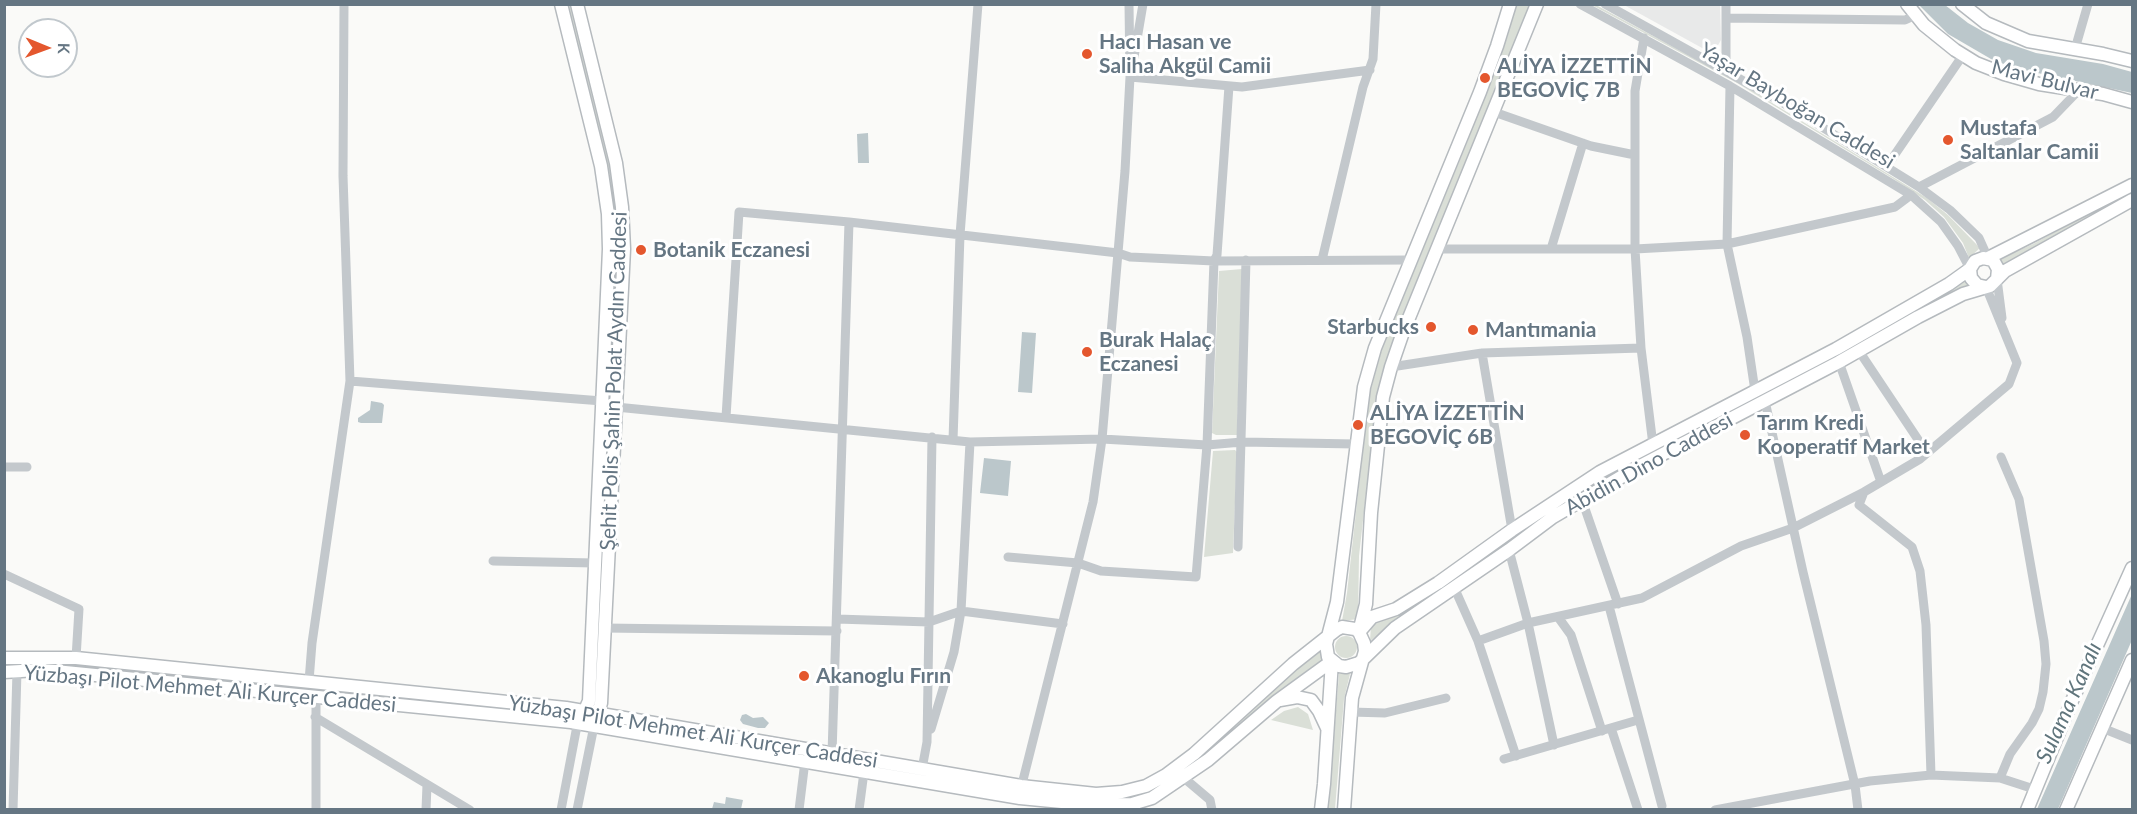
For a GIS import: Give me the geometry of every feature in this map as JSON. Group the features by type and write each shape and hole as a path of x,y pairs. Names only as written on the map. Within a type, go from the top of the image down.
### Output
{"main road":[{"name":"Şehit Polis Şahin Polat Aydın Caddesi","path":"561,4 601,166 608,214 609,249 589,701 579,724"},
{"name":"Şehit Polis Şahin Polat Aydın Caddesi","path":"577,4 616,163 622,207 624,249 601,703 594,726"},
{"path":"1363,657 1358,663 1346,668 1332,661 1326,651 1338,592 1364,387 1375,348 1480,92 1509,4"},
{"path":"1359,632 1366,604 1370,523 1383,397 1391,367 1402,335 1538,4"},
{"name":"Mavi Bulvar","path":"1907,4 1937,36 1976,63 2039,84 2133,102"},
{"name":"Mavi Bulvar","path":"1962,4 1986,22 2028,40 2133,61"},
{"path":"2133,185 1988,258 1978,259 1970,269 1973,282 1986,287 1995,283 2005,271 2133,200"},
{"path":"1988,258 1996,264 1999,274 1997,279"},
{"name":"Abidin Dino Caddesi","path":"1359,632 1372,617 1396,609 1430,588 1600,472 1836,349 1949,284 1970,269"},
{"name":"Abidin Dino Caddesi","path":"1363,657 1395,628 1553,517 1638,467 1963,294 1986,287"},
{"path":"2027,810 2034,789 2133,568"},
{"path":"1328,638 1342,627 1355,629 1364,643 1351,712 1344,810"},
{"name":"Yüzbaşı Pilot Mehmet Ali Kurçer Caddesi","path":"4,658 76,658 585,711 922,769 1019,798 1122,792 1146,786 1166,775 1194,754 1293,664 1328,638"},
{"path":"2066,810 2133,660"},
{"path":"1321,810 1332,661"},
{"name":"Yüzbaşı Pilot Mehmet Ali Kurçer Caddesi","path":"11,671 55,671 579,724 1019,798 1118,807 1152,798 1184,778 1276,701 1332,661"},
{"path":"1276,701 1297,697 1311,700 1320,711 1328,729"}],"street":[{"path":"309,681 312,643 350,381 343,176 344,4"},
{"path":"953,440 960,235 978,4"},
{"path":"1129,4 1131,77"},
{"path":"1019,798 1093,502 1102,439 1131,77 1143,4"},
{"path":"1322,260 1363,87 1373,59 1376,4"},
{"name":"Yaşar Bayboğan Caddesi","path":"1580,4 1730,86 1911,195 1941,222 1958,246 1970,269"},
{"name":"Yaşar Bayboğan Caddesi","path":"1605,4 1726,70 1919,187 1950,210 1979,238 1988,258"},
{"path":"1726,4 1726,70"},
{"path":"2075,49 2088,4"},
{"path":"1726,18 1905,20 1916,15"},
{"path":"1644,38 1635,91 1635,249 1641,348 1653,445"},
{"path":"1887,166 1963,55"},
{"path":"1131,77 1242,87 1370,70"},
{"path":"1008,557 1078,563 1101,571 1196,577 1208,445 1214,261 1217,255 1229,86"},
{"path":"1730,86 1727,244 1747,337 1755,391"},
{"path":"1919,187 2053,117 2079,90"},
{"path":"1494,112 1583,143 1635,155"},
{"path":"1551,249 1583,143"},
{"path":"1438,249 1635,249 1727,244 1895,207 1911,195"},
{"path":"726,417 739,212 849,222 1118,253 1130,257 1214,261 1410,260"},
{"path":"832,754 849,222"},
{"path":"1238,547 1246,260"},
{"path":"1997,279 2003,329"},
{"path":"1478,641 1528,623 1642,598 1742,546 1793,528 1864,492 1927,453 2009,384 2017,363 1986,287"},
{"path":"1391,367 1482,353 1641,348"},
{"path":"1859,351 1927,453"},
{"path":"1482,353 1512,530"},
{"path":"1839,362 1881,482"},
{"path":"350,381 602,401"},
{"path":"1765,401 1855,785 1858,810"},
{"path":"616,407 970,442 1102,439 1208,445 1242,442 1356,444"},
{"path":"927,742 932,437"},
{"path":"922,769 927,742 954,652 961,611 970,442"},
{"path":"2000,778 2010,754 2039,709 2046,664 2019,498 2001,458"},
{"path":"4,467 27,466"},
{"path":"1864,492 1859,505 1912,547 1920,571 1926,625 1931,775"},
{"path":"1582,500 1614,605 1638,720 1662,806"},
{"path":"1509,550 1528,623 1554,745"},
{"path":"494,561 595,563"},
{"path":"4,574 79,609 76,658"},
{"path":"1454,587 1478,641 1516,756"},
{"path":"837,619 929,622 961,611 1063,624"},
{"path":"1558,617 1571,635 1638,810"},
{"path":"604,628 837,631"},
{"path":"11,671 13,810"},
{"path":"316,697 316,810"},
{"path":"1351,712 1385,713 1446,698"},
{"path":"315,717 470,810"},
{"path":"1504,759 1638,720"},
{"path":"561,810 579,724"},
{"path":"577,810 594,726"},
{"path":"2102,728 2133,740"},
{"path":"799,810 805,761"},
{"path":"859,810 864,772"},
{"path":"1715,810 1855,785 1870,780 1931,775 2000,778 2034,789"},
{"path":"1184,778 1210,800 1212,810"},
{"path":"426,810 427,785"}],"shaded area":[{"path":"568,5 570,5 608,156 615,196 617,235 596,702 593,702 615,236 606,157"},
{"path":"1516,5 1531,5 1390,350 1377,395 1359,556 1358,619 1342,621 1369,395 1382,349 1468,140 1507,38"},
{"path":"1592,5 1596,5 1738,82 1927,198 1948,215 1980,248 1969,258 1963,243 1944,217 1925,200 1737,83"},
{"path":"1624,5 1720,5 1721,40 1713,54"},
{"path":"1919,5 1945,5 1968,23 1998,40 2036,53 2103,64 2132,72 2132,93 2014,68 1991,59 1948,34"},
{"path":"868,133 869,163 858,163 857,134"},
{"path":"2132,191 2132,195 2004,265 2000,259 2033,244"},
{"path":"1242,269 1237,435 1216,435 1212,433 1219,271"},
{"path":"1964,278 1969,286 1583,492 1411,610 1370,641 1371,625 1409,607 1582,490 1863,340 1924,306"},
{"path":"1022,332 1036,333 1032,393 1018,392"},
{"path":"371,401 384,405 382,423 358,422 358,418 370,410"},
{"path":"1235,450 1237,452 1233,553 1204,557 1213,451"},
{"path":"984,458 1011,461 1008,496 980,493"},
{"path":"2132,594 2132,640 2058,809 2037,809"},
{"path":"1346,636 1354,639 1357,647 1354,655 1346,658 1338,655 1335,647 1338,639"},
{"path":"1321,650 1322,665 1284,688 1212,750 1168,784 1145,795 1125,800 1053,795 1166,781 1210,748 1301,665"},
{"path":"54,661 574,714 574,717 5,667 5,663"},
{"path":"1339,674 1350,674 1344,699 1335,809 1328,809"},
{"path":"1298,707 1308,714 1313,730 1271,720 1284,711"},
{"path":"746,714 753,718 763,717 769,723 765,728 743,724 740,720 742,715"},
{"path":"726,797 743,800 741,809 712,809 714,802 725,804"}],"place":[{"name":"Hacı Hasan ve Saliha Akgül Camii","path":"1087,54"},
{"name":"ALİYA İZZETTİN BEGOVİÇ 7B","path":"1485,78"},
{"name":"Mustafa Saltanlar Camii","path":"1948,140"},
{"name":"Botanik Eczanesi","path":"641,250"},
{"name":"Starbucks","path":"1431,327"},
{"name":"Mantımania","path":"1473,330"},
{"name":"Burak Halaç Eczanesi","path":"1087,352"},
{"name":"ALİYA İZZETTİN BEGOVİÇ 6B","path":"1358,425"},
{"name":"Tarım Kredi Kooperatif Market","path":"1745,435"},
{"name":"Akanoglu Fırın","path":"804,676"}],"water label":[{"name":"Sulama Kanalı","path":"2069,703"}]}
